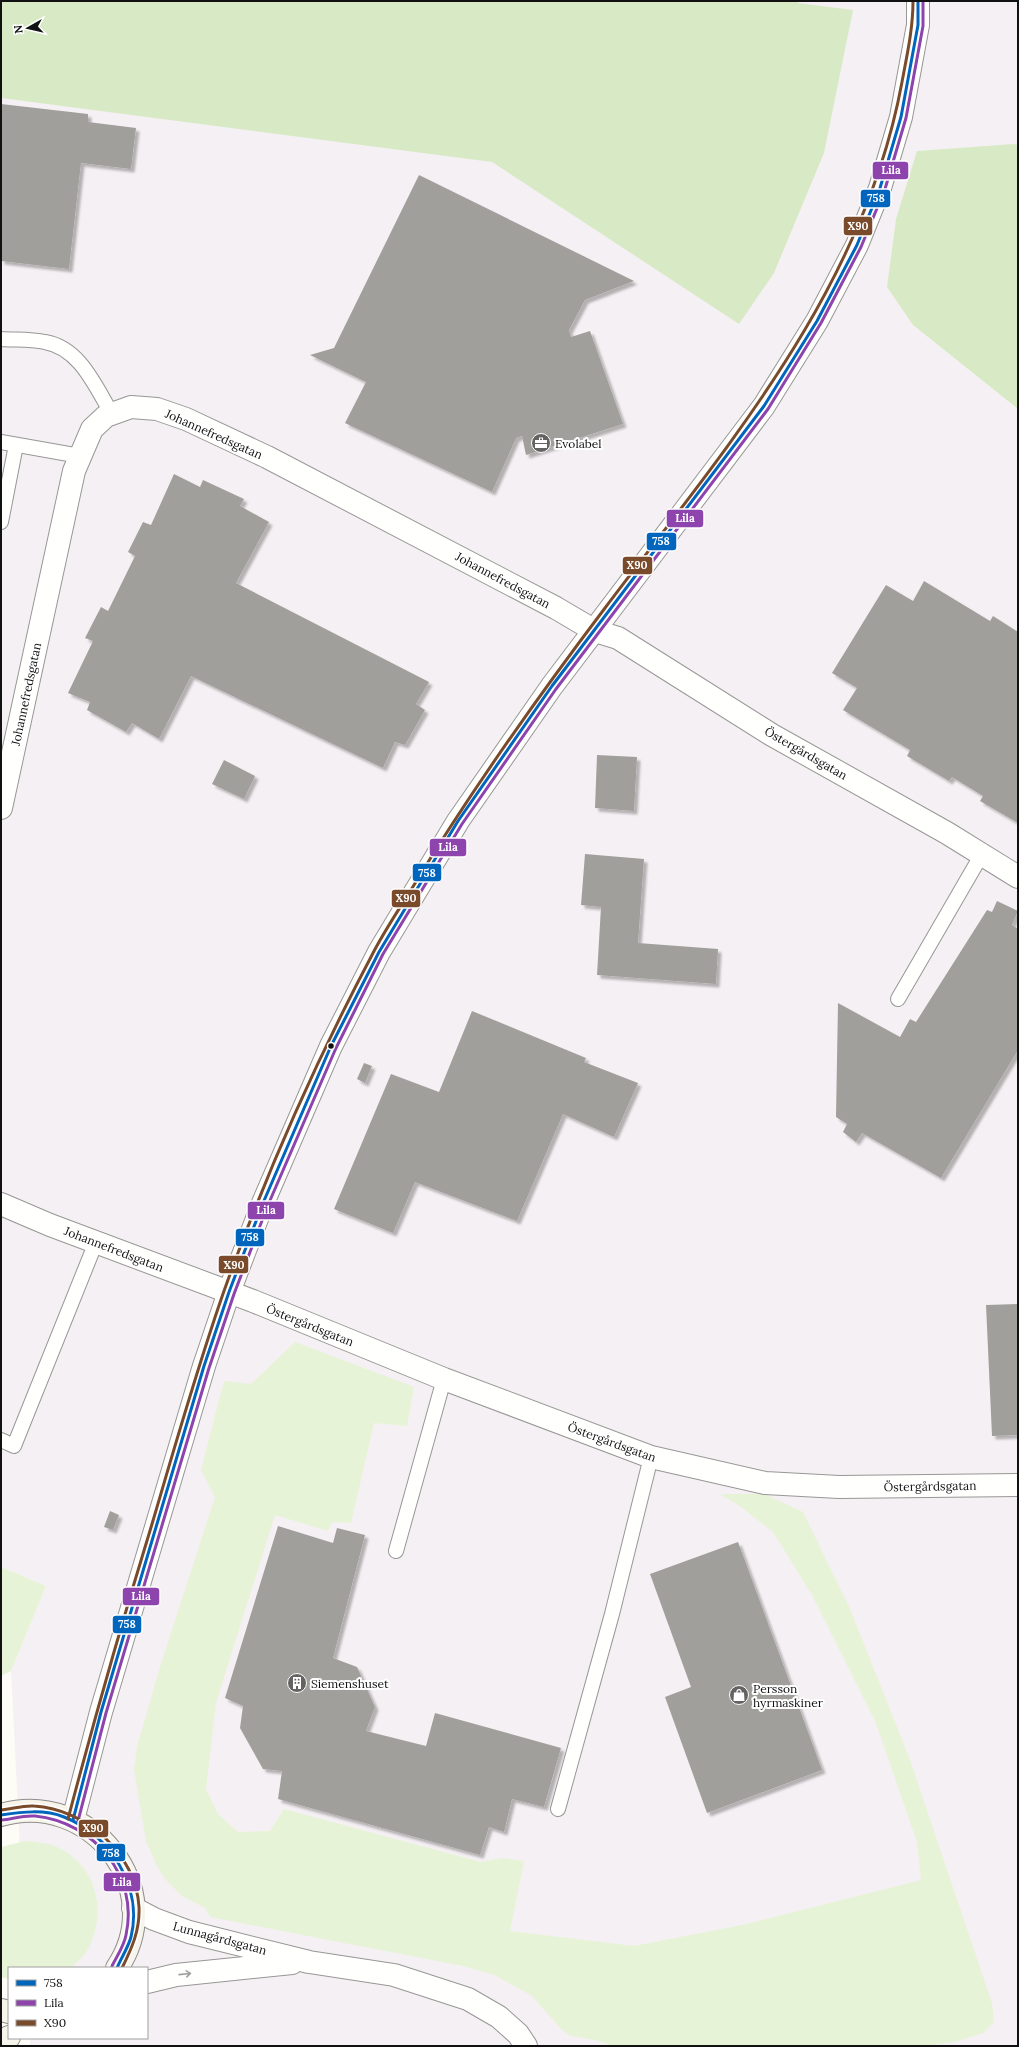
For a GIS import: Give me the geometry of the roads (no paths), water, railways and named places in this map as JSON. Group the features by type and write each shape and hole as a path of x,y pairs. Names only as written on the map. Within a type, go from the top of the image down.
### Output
{"main road":[{"path":"1,1815 26,1811 50,1812 73,1820 93,1831 104,1842 122,1865 130,1886 133,1908 132,1929 127,1948 118,1967"}],"street":[{"path":"73,1820 103,1705 204,1366 229,1292 292,1134 331,1046 379,952 458,820 552,686 764,406 817,321 857,245 880,188 901,117 918,24 918,1"},
{"name":"Johannefredsgatan","path":"1,808 4,784 74,471 92,429 106,416 131,408 157,409 186,419 267,457 556,608 595,631"},
{"name":"Östergårdsgatan","path":"595,631 618,638 772,735 947,833 1018,877"},
{"name":"Johannefredsgatan","path":"1,1204 96,1242 229,1292"},
{"name":"Östergårdsgatan","path":"229,1292 444,1380 651,1457 765,1483 839,1487 1018,1485"},
{"name":"Lunnagårdsgatan","path":"133,1908 154,1920 189,1932 309,1962 394,1975 468,1999 499,2017 518,2034 526,2046"},
{"name":"Lunnagårdsgatan","path":"148,1982 176,1975 309,1962"}],"lane":[{"path":"1,339 44,342 64,347 76,358 88,374 112,414"},
{"path":"1,442 80,456"},
{"path":"1,522 16,445"},
{"path":"898,998 982,854"},
{"path":"1,1440 14,1446 96,1242"},
{"path":"396,1552 444,1380"},
{"path":"558,1809 612,1614 651,1457"}],"place":[{"name":"Evolabel","path":"541,443"},
{"name":"Siemenshuset","path":"297,1683"},
{"name":"Persson hyrmaskiner","path":"739,1695"}]}
